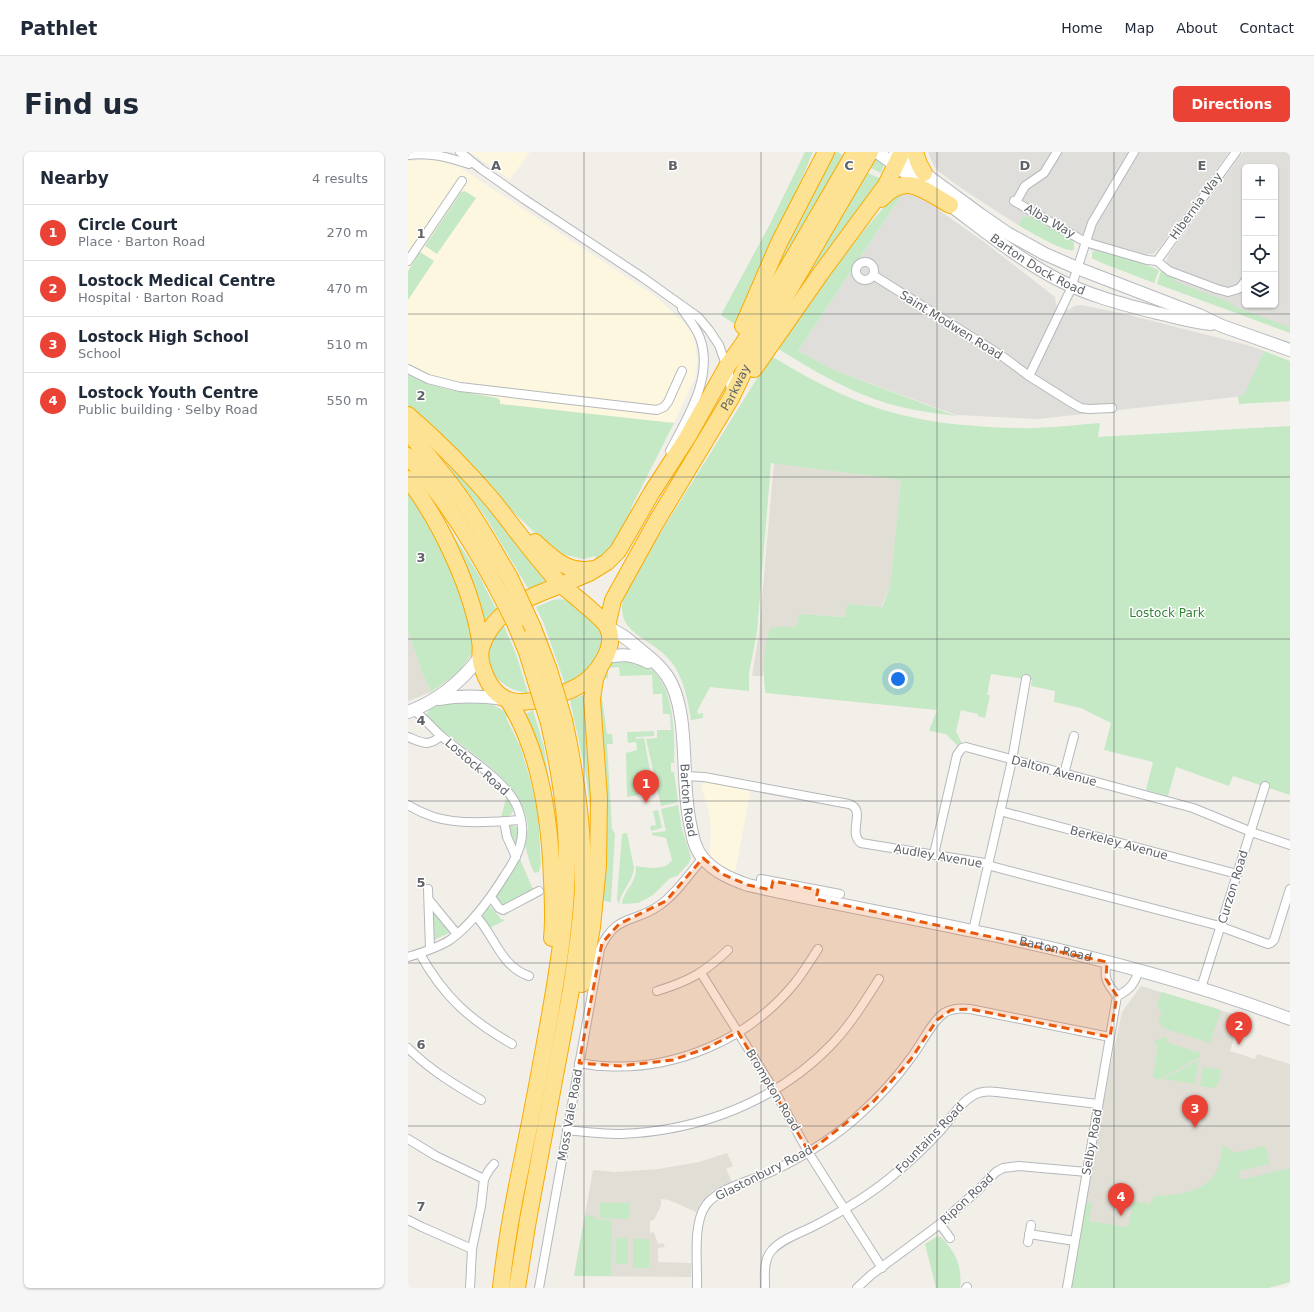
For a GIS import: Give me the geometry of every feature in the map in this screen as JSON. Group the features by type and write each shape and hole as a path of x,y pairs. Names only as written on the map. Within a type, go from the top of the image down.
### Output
{"highway":[{"path":"792,217 820,152"},
{"path":"759,331 779,243 826,152"},
{"name":"Parkway","path":"846,181 855,152"},
{"name":"Parkway","path":"542,1147 579,999 596,898 599,798 592,699 595,680 610,640 608,627 611,607 616,594 654,524 731,398 750,347 759,331 846,181 870,152"},
{"path":"854,228 886,185 902,155 919,164 924,173"},
{"path":"750,347 759,331 886,194 898,186 914,186 950,205"},
{"name":"Parkway","path":"481,653 490,628 503,613 538,594 558,575 589,573 607,562 618,551 652,492 687,438 728,366 750,347"},
{"path":"408,415 456,460 494,502 553,558 558,575 608,627"},
{"path":"408,432 461,498 481,528 503,582 515,623 527,652 542,673"},
{"path":"408,456 436,491 478,554 503,582 533,628 542,673 556,721 571,750 579,799 582,837 583,888 576,953 518,1284"},
{"path":"408,479 426,505 460,573 474,609 479,632 484,671 488,682 507,700 519,716 529,742 545,803 551,853 553,904 552,950 535,1101"},
{"path":"507,700 528,701 551,697 578,687 594,674 603,661"},
{"path":"501,1284 510,1218 535,1101 561,951 565,914 567,857 565,819 559,774 556,721"}],"main road":[{"name":"Barton Dock Road","path":"877,152 902,155 950,205 1040,269 1071,286 1112,301 1134,307 1198,323 1222,326"},
{"name":"Barton Dock Road","path":"924,173 1007,233 1045,254 1077,268 1199,315 1222,326 1290,350"},
{"name":"Barton Road","path":"608,627 626,638 668,676 678,701 681,716 686,802 691,829 697,849 703,858 714,868 730,878 748,885 772,886 817,895 1139,970 1201,988 1290,1019"},
{"name":"Lostock Road","path":"411,711 448,692 461,680 481,653"},
{"name":"Barton Road","path":"603,661 619,655 630,654 660,668"},
{"name":"Lostock Road","path":"434,700 460,696 482,696 507,700"}],"street":[{"path":"453,152 469,164"},
{"path":"460,152 481,169 642,277 698,317 719,345 728,366 731,384 731,398"},
{"name":"Alba Way","path":"1057,152 1044,173 1025,186 1015,202 1074,236 1086,241"},
{"path":"1029,376 1071,286 1094,218 1134,152"},
{"name":"Hibernia Way","path":"1157,261 1236,152"},
{"path":"408,155 432,153 444,155 481,169"},
{"path":"408,261 462,181"},
{"path":"1086,241 1147,260 1157,261 1169,271 1222,291 1228,292 1236,290 1242,285"},
{"name":"Saint Modwen Road","path":"873,275 1002,356 1029,376 1081,408 1112,408"},
{"path":"652,492 700,387 703,353 699,337 680,305"},
{"path":"408,369 428,379 460,387 657,410 664,407 668,402 682,371"},
{"path":"973,931 1012,760 1026,679"},
{"name":"Lostock Road","path":"408,958 449,941 476,916 491,898 516,857 522,837 521,820 517,806 511,795 500,783 442,736 419,714 411,711"},
{"name":"Lostock Road","path":"408,737 425,744 431,743 442,736"},
{"path":"1064,774 1074,736"},
{"name":"Dalton Avenue","path":"934,854 957,755 959,750 964,747 969,747 1012,760 1190,807 1250,832 1290,845"},
{"name":"Audley Avenue","path":"685,776 704,777 849,804 856,808 855,834 857,840 861,843 988,864 1220,927 1264,943 1271,943 1275,938 1290,889"},
{"name":"Curzon Road","path":"1201,988 1265,786"},
{"path":"408,805 434,817 447,820 521,820"},
{"name":"Berkeley Avenue","path":"1000,811 1237,874"},
{"path":"504,821 507,837 516,857"},
{"name":"Moss Vale Road","path":"539,1288 598,956 602,943 610,932 619,924 654,909 666,901 681,886 703,858"},
{"path":"761,879 772,886"},
{"path":"428,889 430,949"},
{"path":"491,898 499,908 503,910 539,891"},
{"path":"817,895 840,894"},
{"path":"429,900 457,934"},
{"path":"476,916 483,924 507,962 521,973 529,976"},
{"path":"579,1063 603,1066 656,1063 673,1060 707,1048 738,1032 761,1016 783,996 802,974 818,949"},
{"path":"657,991 680,983 701,973 728,950"},
{"path":"420,954 437,982 459,1007 484,1027 512,1044"},
{"path":"1107,962 1105,972 1106,979 1117,996 1131,988 1136,981 1139,970"},
{"name":"Brompton Road","path":"701,973 774,1090 809,1152 882,1268"},
{"path":"567,1130 620,1134 674,1129 700,1123 727,1113 774,1090 805,1068 834,1042 858,1011 879,979"},
{"name":"Selby Road","path":"1067,1288 1117,996"},
{"name":"Glastonbury Road","path":"697,1288 697,1239 702,1212 707,1204 721,1193 771,1172 809,1152 839,1131 874,1101 894,1080 911,1059 937,1020 943,1014 960,1008 970,1009 1110,1037"},
{"path":"408,1048 429,1068 481,1100"},
{"name":"Fountains Road","path":"765,1288 765,1264 771,1250 784,1241 845,1209 897,1172 940,1130 963,1103 975,1094 992,1092 1098,1104"},
{"path":"408,1138 436,1156 484,1179"},
{"path":"470,1288 472,1248 481,1206 484,1179 494,1164"},
{"name":"Ripon Road","path":"857,1288 864,1281 940,1224 996,1172 1003,1168 1018,1166 1087,1172"},
{"path":"408,1220 472,1248"},
{"path":"940,1224 950,1238"},
{"path":"1031,1225 1028,1238 1075,1241"}],"highlighted area":[{"path":"703,858 722,874 748,885 771,890 773,881 818,890 816,899 1107,962 1106,979 1117,996 1110,1037 970,1009 951,1010 937,1020 911,1059 874,1101 809,1152 738,1032 707,1048 673,1060 620,1066 579,1063 602,943 619,924 666,901"}],"shaded area":[{"path":"469,152 530,152 510,179"},
{"path":"928,152 1229,152 1157,251 1153,254 1147,254 1144,266 1095,252 1073,241 1033,217 1023,216 1018,225 961,188 937,170"},
{"path":"1243,152 1290,152 1290,329 1161,277 1168,256"},
{"path":"434,159 458,166 655,296 692,332 696,347 697,362 695,377 674,423 408,394 408,161"},
{"path":"903,193 917,196 926,201 984,242 1055,297 1056,305 1069,310 1074,306 1081,305 1121,313 1247,345 1264,351 1244,396 1038,419 956,415 834,370 798,351"},
{"path":"774,463 901,480 890,586 881,607 847,604 846,617 799,614 798,622 795,627 768,633 763,676 752,676 759,632"},
{"path":"408,631 421,670 431,692 408,701"},
{"path":"710,780 751,788 734,873 722,867 710,857 710,820 708,807 701,787 702,784"},
{"path":"1141,986 1236,1015 1234,1021 1239,1023 1230,1051 1255,1059 1257,1054 1290,1064 1290,1282 1268,1288 1071,1288 1106,1087 1122,1012"},
{"path":"727,1153 733,1166 726,1169 732,1182 712,1191 701,1202 696,1212 669,1200 661,1199 661,1205 654,1220 650,1221 650,1233 654,1232 658,1244 663,1243 665,1247 658,1248 658,1262 691,1263 691,1277 574,1276 593,1170 615,1172 658,1169 699,1162"}],"green space":[{"path":"805,152 813,152 736,325 721,315 770,224"},
{"path":"829,152 838,152 844,156 774,284 767,282"},
{"path":"874,159 883,164 881,173 869,167"},
{"path":"866,172 879,178 879,180 781,322 807,271"},
{"path":"465,191 476,198 437,254 425,246 461,192"},
{"path":"903,193 798,351 834,370 956,416 906,408 874,399 831,380 777,348 822,284 866,228 890,200"},
{"path":"1023,216 1033,217 1073,241 1074,250 1069,250 1055,245 1018,225"},
{"path":"1097,251 1124,257 1159,270 1154,283 1092,258 1092,253"},
{"path":"420,252 434,261 408,300 408,271"},
{"path":"1161,271 1176,277 1174,281 1229,302 1238,308 1290,327 1290,333 1157,284"},
{"path":"1264,351 1290,361 1290,401 1239,404 1238,396 1244,395"},
{"name":"Lostock Park","path":"771,356 817,382 853,399 903,415 960,425 1028,428 1100,423 1098,437 1290,426 1290,795 1233,776 1229,786 1176,767 1168,796 1146,790 1153,762 1104,750 1111,723 1081,708 1054,702 1055,691 1031,686 1032,680 991,674 987,695 990,695 985,718 978,716 978,714 961,710 956,731 962,744 958,746 946,734 929,731 937,710 766,693 764,658 769,631 772,627 795,627 798,622 799,614 845,617 847,604 882,607 890,586 901,480 771,463 757,632 749,673 749,691 710,687 697,711 698,714 703,713 703,718 691,720 685,691 677,670 664,654 634,632 627,624 623,614 623,601 628,585"},
{"path":"408,374 426,383 447,389 497,398 500,400 500,404 674,423 631,508 632,509 625,523 613,543 596,559 595,556 583,559 566,555 565,559 556,553 476,476 438,435 408,406"},
{"path":"433,445 476,489 548,578 542,583 529,590 485,516"},
{"path":"408,486 455,572 474,643 471,655 458,673 431,692 421,670 408,631"},
{"path":"440,514 477,572 496,609 490,614 484,625"},
{"path":"560,599 568,601 579,608 598,627 601,637 600,650 590,667 576,679 565,684 544,624 536,607 553,600"},
{"path":"503,624 516,654 528,693 518,691 501,682 490,668 488,649 492,639"},
{"path":"614,657 635,660 650,668 659,678 666,691 673,720 674,763 671,763 671,772 674,772 678,802 661,806 646,739 657,738 657,730 671,730 670,714 663,714 662,694 653,694 652,675 620,676 619,667 608,668 608,678 603,679 604,683 600,684 607,734 612,734 613,744 607,744 612,829 615,834 611,902 599,900 598,685"},
{"path":"588,693 594,763 591,814 585,770 570,700"},
{"path":"451,699 490,703 504,711 509,716 506,718 520,746 538,813 541,865 539,872 534,873 529,859 525,842 528,829 526,817 514,792 494,770 482,760 447,734 443,737 426,716 430,709"},
{"path":"533,710 544,747 554,817 537,742 526,714"},
{"path":"654,731 654,736 636,737 636,739 644,738 651,776 635,780 638,795 627,797 626,753 637,750 636,742 628,743 627,732"},
{"path":"506,798 512,805 513,812 509,816 501,818"},
{"path":"678,805 682,829 691,857 689,863 677,876 670,878 653,895 638,903 622,904 625,894 635,877 636,866 656,868 665,866 672,860 666,838 652,835 652,833 666,831 661,809"},
{"path":"658,810 662,828 651,831 650,826 656,825 653,811"},
{"path":"512,825 518,828 519,831 516,847 513,847 508,828"},
{"path":"627,833 634,868 632,878 622,894 619,904 617,899 622,834"},
{"path":"520,859 534,892 506,909 491,898"},
{"path":"491,907 501,919 505,920 488,929 480,917 485,908"},
{"path":"437,914 451,932 434,940 432,915"},
{"path":"1162,992 1221,1010 1210,1043 1163,1028 1158,1018 1162,1015 1157,1005"},
{"path":"1164,1037 1167,1038 1166,1042 1200,1053 1200,1057 1160,1079 1153,1078 1158,1045 1155,1045 1155,1041"},
{"path":"1199,1060 1195,1084 1163,1079"},
{"path":"1203,1067 1221,1070 1218,1085 1214,1088 1200,1086"},
{"path":"1223,1145 1235,1153 1265,1146 1270,1164 1239,1171 1240,1180 1290,1168 1290,1282 1268,1288 1071,1288 1086,1202 1092,1203 1089,1221 1128,1227 1133,1201 1149,1204 1155,1196 1189,1192 1205,1184 1211,1179 1216,1172"},
{"path":"600,1203 629,1203 629,1219 600,1218"},
{"path":"585,1215 594,1216 594,1219 612,1220 611,1276 574,1276"},
{"path":"938,1236 945,1241 954,1254 960,1270 960,1288 936,1288 925,1244"},
{"path":"616,1238 628,1238 628,1264 616,1264"},
{"path":"633,1239 649,1239 649,1268 633,1268"}],"place":[{"name":"Circle Court","path":"646,803"},
{"name":"Lostock Medical Centre","path":"1239,1045"},
{"name":"Lostock High School","path":"1195,1128"},
{"name":"Lostock Youth Centre","path":"1121,1216"}]}
